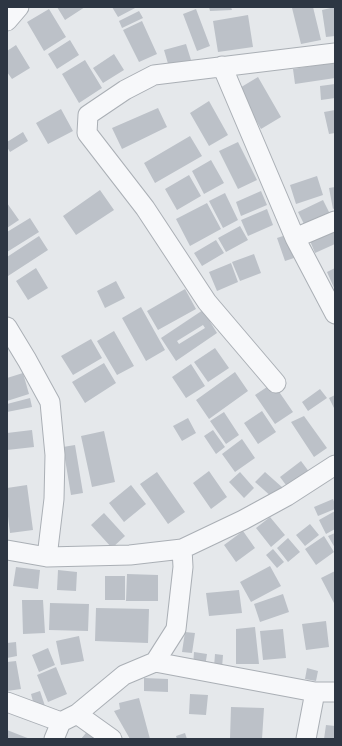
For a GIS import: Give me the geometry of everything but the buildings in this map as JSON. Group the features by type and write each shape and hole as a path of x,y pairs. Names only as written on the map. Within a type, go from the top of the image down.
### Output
{"street":[{"path":"7,21 18,7"},
{"path":"276,383 207,302 145,208 87,133 88,115 125,90 154,75 335,53"},
{"path":"222,66 295,238 335,314"},
{"path":"295,238 335,221"},
{"path":"7,327 50,402 55,455 54,499 46,557"},
{"path":"7,550 46,557 130,556 182,549 256,513 287,496 335,466"},
{"path":"155,662 176,629 183,567 182,549"},
{"path":"54,739 69,718 124,675 155,662 315,692 335,692"},
{"path":"306,739 315,692"},
{"path":"7,702 69,718 112,739"}]}
